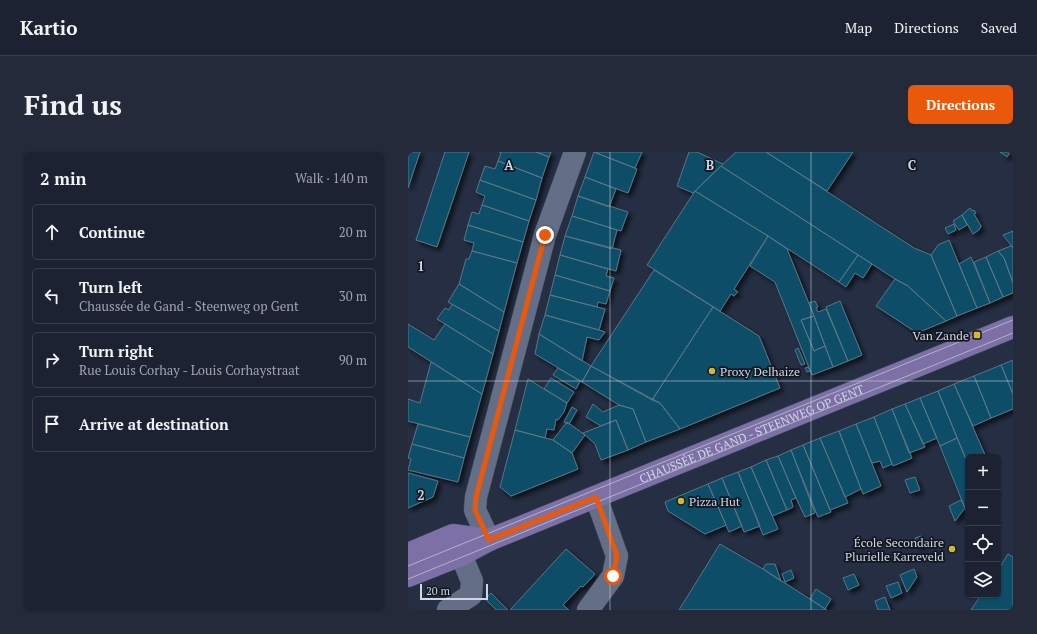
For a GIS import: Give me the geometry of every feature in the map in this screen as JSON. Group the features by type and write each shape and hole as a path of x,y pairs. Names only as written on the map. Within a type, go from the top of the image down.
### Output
{"main road":[{"name":"CHAUSSÉE DE GAND - STEENWEG OP GENT","path":"408,576 457,545 489,540 1013,327"},
{"path":"408,554 457,545"}],"street":[{"path":"489,540 475,510 476,497 545,235 575,152"},
{"path":"588,610 613,576 617,556 596,497"},
{"path":"448,610 471,595 472,582 457,545"}],"building":[{"path":"411,152 420,152 408,188 408,155"},
{"path":"445,152 469,152 437,247 416,240"},
{"path":"499,152 536,152 549,157 542,178 498,161 501,153"},
{"path":"536,152 551,152 549,157"},
{"path":"594,152 637,169 628,193 585,177"},
{"path":"594,152 642,152 635,168"},
{"path":"689,152 697,152 723,164 693,193 677,186"},
{"path":"736,152 766,152 914,248 931,255 957,316 946,321 908,286 721,166"},
{"path":"766,152 853,152 827,191"},
{"path":"1000,152 1010,152 1007,157"},
{"path":"498,161 542,178 536,200 480,180 485,166 495,169"},
{"path":"721,166 858,255 839,282 695,191"},
{"path":"585,177 616,189 609,207 578,196"},
{"path":"480,180 536,200 529,221 482,205 485,196 476,192"},
{"path":"695,191 768,236 734,289 738,292 734,296 731,294 720,311 647,265"},
{"path":"578,196 628,212 621,231 572,216"},
{"path":"482,205 529,221 523,242 468,225 472,212 479,214"},
{"path":"970,208 976,213 974,214 981,226 979,230 973,234 962,215"},
{"path":"962,215 967,225 959,230 953,221"},
{"path":"572,216 617,230 612,249 565,236"},
{"path":"954,224 956,230 948,234 945,228"},
{"path":"468,225 523,242 517,263 472,251 474,243 464,240"},
{"path":"1013,231 1013,248 1003,235"},
{"path":"565,236 621,250 616,271 560,255"},
{"path":"768,236 787,249 814,316 801,320 814,351 825,346 833,367 812,375 775,282 750,266"},
{"path":"949,240 977,308 957,316 931,255 938,245"},
{"path":"1011,246 1013,248 1013,283 1004,258 998,251"},
{"path":"472,251 517,263 504,312 459,284 466,259 469,259"},
{"path":"998,251 1004,258 1013,283 1013,293 1003,297 986,257"},
{"path":"560,255 608,269 606,276 614,278 610,291 555,275"},
{"path":"858,255 872,264 863,278 855,273 846,287 839,282"},
{"path":"971,257 990,303 977,308 959,264"},
{"path":"986,257 1003,297 990,303 974,262"},
{"path":"654,270 713,307 652,400 591,366"},
{"path":"555,275 610,291 606,304 598,302 597,307 550,295"},
{"path":"895,279 908,286 946,321 917,333 876,306"},
{"path":"459,284 504,312 499,331 448,302"},
{"path":"550,295 605,309 599,330 545,315"},
{"path":"815,301 818,307 816,308 818,312 826,309 848,361 833,367 809,303"},
{"path":"840,301 862,355 848,361 826,307"},
{"path":"452,304 499,331 493,354 437,319 445,308 449,310"},
{"path":"713,307 759,336 780,388 680,429 660,403 652,400"},
{"path":"545,315 605,332 599,340 587,337 582,361 539,334"},
{"path":"814,316 825,346 814,351 801,320"},
{"path":"408,324 434,340 445,324 493,354 482,394 408,347"},
{"path":"539,334 591,366 582,382 535,354"},
{"path":"798,348 805,364 801,365 795,350"},
{"path":"1013,360 1013,394 1001,365"},
{"path":"431,362 482,394 470,437 408,421 408,399 420,403"},
{"path":"1001,365 1013,394 1013,409 991,418 974,376"},
{"path":"591,366 660,403 680,429 646,442 633,409 619,405 582,382"},
{"path":"808,367 810,371 807,372 805,368"},
{"path":"558,368 580,381 576,389 553,375"},
{"path":"974,376 991,418 973,426 954,384"},
{"path":"551,378 574,392 567,403 544,389"},
{"path":"528,379 567,403 564,412 558,420 556,419 554,430 547,429 545,438 515,430"},
{"path":"954,384 985,454 965,454 965,457 938,391"},
{"path":"938,391 957,438 940,446 920,398"},
{"path":"920,398 937,438 923,444 905,404"},
{"path":"593,404 603,412 619,405 633,409 646,442 628,450 616,420 601,426 586,417"},
{"path":"905,404 925,447 909,453 892,409"},
{"path":"572,407 577,410 569,424 564,422"},
{"path":"892,409 912,458 893,466 874,417"},
{"path":"874,417 892,464 883,468 880,461 872,463 856,424"},
{"path":"616,420 628,450 601,460 595,444 583,433"},
{"path":"567,422 585,435 572,453 553,440"},
{"path":"418,424 470,437 464,458 412,444"},
{"path":"856,424 881,486 863,494 839,431"},
{"path":"515,430 553,440 572,453 578,469 511,496 500,487"},
{"path":"839,431 861,489 845,497 820,438"},
{"path":"820,438 848,503 830,510 803,445"},
{"path":"957,438 965,457 965,508 940,446"},
{"path":"412,444 464,458 458,482 408,470 411,459 408,458"},
{"path":"803,445 831,512 818,517 791,450"},
{"path":"791,450 815,513 805,517 778,456"},
{"path":"778,456 796,498 791,500 793,507 787,510 766,460"},
{"path":"766,460 787,510 772,516 751,467"},
{"path":"751,467 778,529 763,535 738,472"},
{"path":"738,472 760,526 744,532 722,478"},
{"path":"408,473 438,481 433,497 408,508"},
{"path":"915,477 920,490 910,493 905,480"},
{"path":"722,478 742,526 729,532 708,484"},
{"path":"708,484 726,525 705,534 668,511 665,502"},
{"path":"961,500 965,508 955,521 949,506"},
{"path":"921,536 925,544 918,547 915,538"},
{"path":"720,544 763,569 827,610 679,610"},
{"path":"566,549 595,574 563,605 569,610 510,610"},
{"path":"1008,554 1013,557 1013,610 971,610 979,598 1001,598 1001,565"},
{"path":"766,564 775,564 781,581 763,569"},
{"path":"914,569 917,577 907,592 900,575"},
{"path":"791,570 794,578 785,582 782,574"},
{"path":"854,574 859,585 848,590 843,578"},
{"path":"898,582 902,593 891,598 886,586"},
{"path":"816,589 831,599 825,609 810,599"},
{"path":"491,593 508,610 496,610 485,599"},
{"path":"885,597 890,610 878,610 875,601"}],"tram line":[{"path":"408,566 1013,320"},
{"path":"408,579 1013,333"}],"place":[{"name":"Van Zande","path":"977,335"},
{"name":"Proxy Delhaize","path":"712,371"},
{"name":"Pizza Hut","path":"681,501"},
{"name":"École Secondaire Plurielle Karreveld","path":"952,549"}],"route":[{"path":"545,235 476,497 475,510 489,540 596,497 617,556 613,576"}]}
